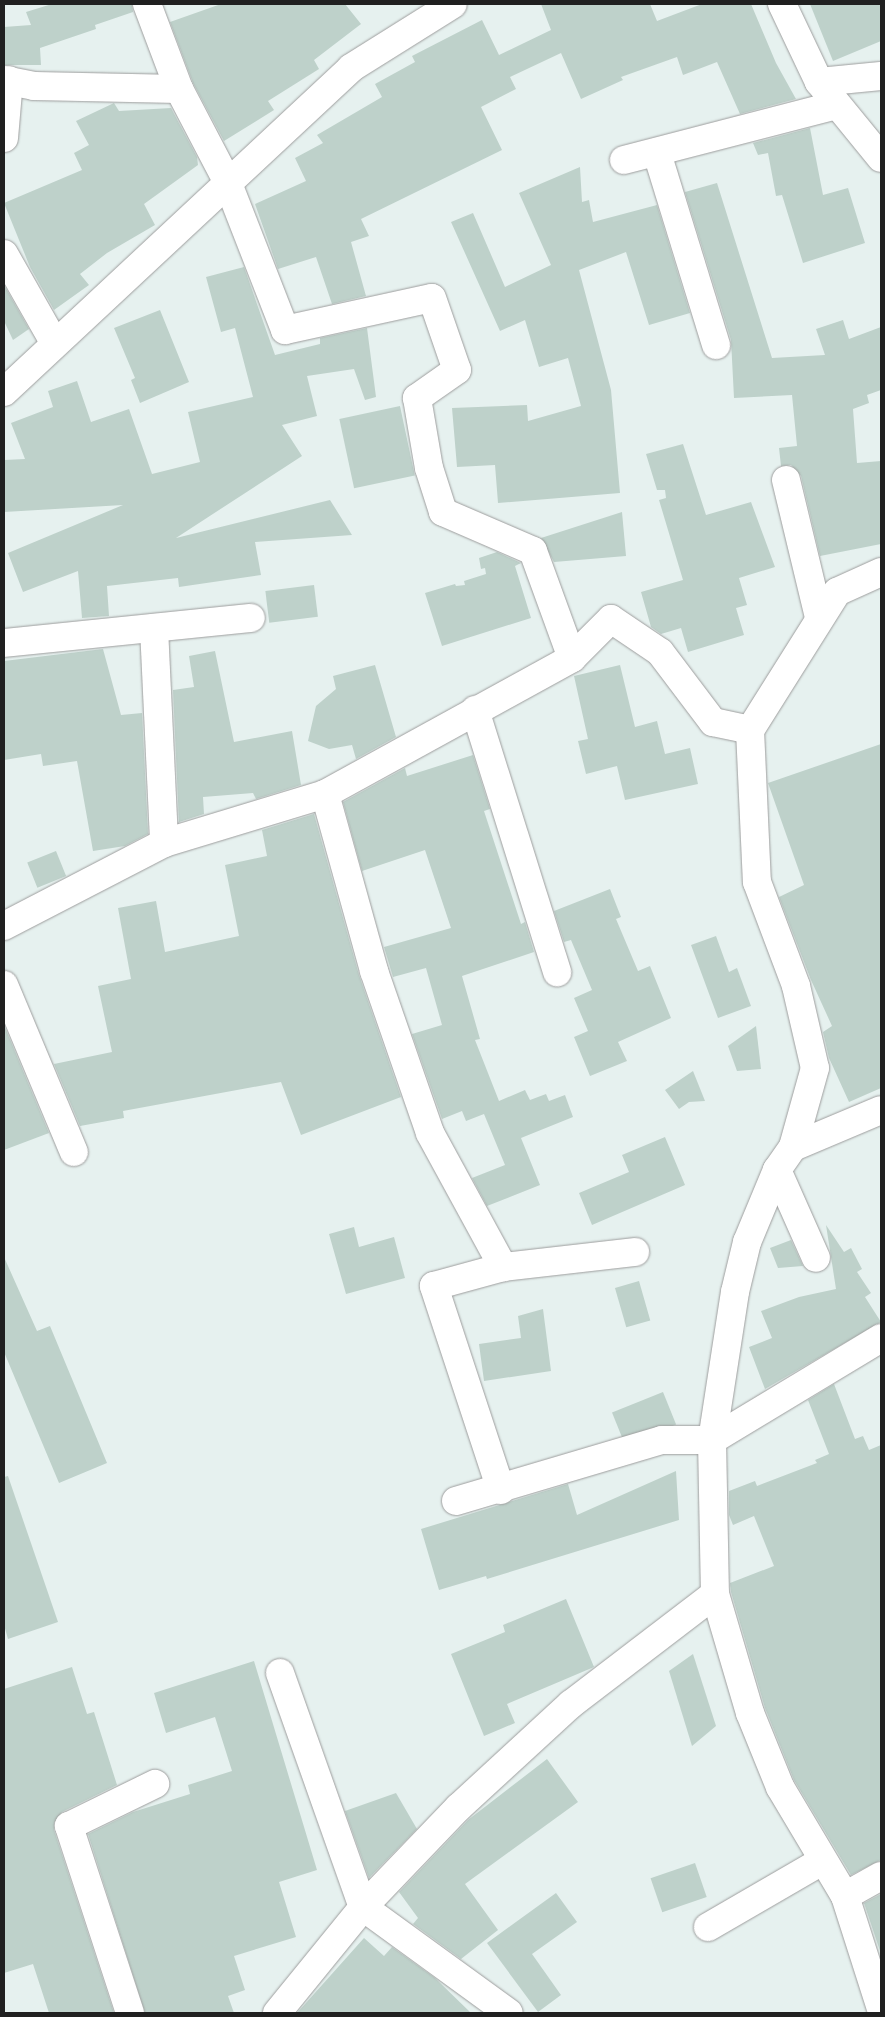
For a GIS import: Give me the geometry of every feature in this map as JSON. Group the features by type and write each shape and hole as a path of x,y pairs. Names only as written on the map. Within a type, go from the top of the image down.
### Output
{"street":[{"path":"147,4 179,89 227,181 285,330 432,298 457,370 417,398 429,468 443,512 533,551 572,658"},
{"path":"4,392 54,342 351,68 453,4"},
{"path":"782,4 819,82 881,158"},
{"path":"819,82 881,76"},
{"path":"4,138 6,80 34,86 179,89"},
{"path":"624,160 657,153 836,105"},
{"path":"657,153 716,345"},
{"path":"4,254 54,342"},
{"path":"786,480 820,617"},
{"path":"881,572 837,592 750,730 757,882 796,986 815,1068 793,1148 777,1170 747,1242 712,1440 715,1594 750,1713 773,1771 822,1861 845,1896 881,2009"},
{"path":"4,643 252,618"},
{"path":"4,926 164,843 325,794 572,658 611,619 660,652 713,722 750,730"},
{"path":"154,628 164,843"},
{"path":"476,710 557,972"},
{"path":"325,794 374,971 430,1132 502,1267"},
{"path":"4,985 74,1152"},
{"path":"793,1148 881,1110"},
{"path":"777,1170 816,1258"},
{"path":"501,1490 434,1286 502,1267 635,1252"},
{"path":"456,1501 501,1490 662,1440 712,1440 881,1338"},
{"path":"277,2013 364,1907 458,1807 571,1704 715,1594"},
{"path":"280,1672 364,1907 510,2013"},
{"path":"130,2013 69,1826 155,1784"},
{"path":"708,1927 822,1861"},
{"path":"845,1896 881,1876"}],"building":[{"path":"52,4 132,4 133,12 95,25 96,29 40,48 41,65 4,65 4,27 31,25 26,12"},
{"path":"221,4 345,4 361,24 314,60 319,69 268,101 274,110 224,141 193,83 170,22"},
{"path":"541,4 650,4 657,21 702,4 751,4 776,63 796,99 740,114 717,62 683,75 677,57 621,77 623,80 581,99 561,53 510,77 516,89 481,107 502,150 361,219 369,236 351,242 366,296 332,304 316,257 278,269 255,204 306,181 295,158 323,143 317,135 382,97 375,84 415,62 412,56 482,20 499,55 551,30"},
{"path":"810,4 881,4 881,41 833,61"},
{"path":"114,103 119,111 171,108 197,157 198,165 144,204 155,225 107,253 80,274 89,285 54,310 30,267 4,203 82,170 74,153 89,145 76,121"},
{"path":"810,128 823,195 848,188 865,243 803,263 782,195 776,196 768,153 758,155 753,143"},
{"path":"580,167 582,202 589,200 593,222 657,205 690,313 649,325 626,252 579,270 611,390 620,493 498,503 495,465 457,467 452,408 527,405 528,421 581,406 568,358 539,367 525,320 500,331 451,222 473,213 505,287 551,265 519,193"},
{"path":"717,183 772,358 825,355 816,329 843,320 849,339 881,327 881,390 867,395 869,403 853,409 857,463 881,461 881,544 820,556 801,476 791,465 781,466 779,448 797,446 792,395 734,398 731,340 685,192"},
{"path":"244,267 275,355 320,344 320,338 367,328 376,397 365,400 354,369 307,376 317,416 282,425 302,456 176,538 330,500 352,535 255,542 261,575 179,587 178,578 107,586 109,616 82,618 78,571 23,592 8,553 123,505 4,512 4,460 25,459 11,423 53,407 48,391 77,381 91,422 129,409 152,474 200,462 188,412 253,397 235,328 221,332 206,277"},
{"path":"4,285 29,329 13,340 4,321"},
{"path":"160,310 189,382 140,403 131,380 135,378 114,328"},
{"path":"400,406 415,475 354,488 339,419"},
{"path":"683,444 706,515 751,502 775,567 739,578 747,605 736,608 744,635 688,652 681,628 661,634 651,627 641,592 683,580 659,500 666,498 665,490 657,490 646,454"},
{"path":"622,512 626,556 554,562 541,538"},
{"path":"497,552 521,563 515,566 531,618 442,646 425,593 455,584 456,586 465,585 464,581 486,574 485,568 481,569 479,558"},
{"path":"314,585 318,617 269,623 265,591"},
{"path":"103,649 121,715 142,713 148,834 125,846 93,851 77,761 43,766 41,754 4,760 4,661"},
{"path":"215,651 234,742 292,731 301,785 256,799 253,793 203,797 204,814 179,822 173,690 194,687 189,656"},
{"path":"375,665 396,737 356,759 352,745 329,749 308,741 316,706 336,689 333,676"},
{"path":"620,665 635,727 657,721 665,754 690,748 698,784 625,800 617,766 586,774 578,741 588,739 574,676"},
{"path":"881,744 881,1088 849,1102 829,1058 823,1032 832,1026 811,980 779,897 804,885 768,783"},
{"path":"473,755 490,809 484,811 521,924 525,922 534,952 462,976 480,1039 475,1040 499,1101 525,1090 530,1100 546,1094 549,1101 565,1095 573,1117 521,1138 540,1185 487,1206 472,1178 505,1165 484,1114 466,1121 462,1111 442,1119 412,1034 442,1025 426,968 393,977 384,947 451,928 425,850 362,871 343,802 405,768 407,776"},
{"path":"314,814 359,975 401,1097 301,1135 281,1082 123,1111 124,1118 80,1126 54,1064 112,1052 98,986 131,979 118,908 156,901 165,952 239,936 225,865 267,856 262,830"},
{"path":"56,851 66,876 37,888 27,863"},
{"path":"610,889 621,917 616,919 638,971 650,966 671,1018 618,1042 627,1061 590,1076 574,1037 588,1031 574,998 592,990 571,940 564,942 554,911"},
{"path":"716,936 729,972 737,968 751,1006 718,1018 691,945"},
{"path":"4,1025 49,1133 4,1150"},
{"path":"756,1026 761,1069 737,1071 728,1046"},
{"path":"693,1071 705,1101 689,1102 679,1109 665,1090"},
{"path":"665,1137 685,1185 592,1225 579,1193 629,1172 622,1155"},
{"path":"826,1225 844,1252 851,1248 862,1269 857,1272 871,1293 865,1297 881,1322 765,1389 749,1347 772,1338 761,1311 799,1297 836,1289"},
{"path":"354,1227 359,1247 394,1237 405,1278 346,1294 329,1234"},
{"path":"791,1240 803,1266 778,1268 770,1248"},
{"path":"4,1257 37,1331 50,1326 107,1463 59,1483 4,1352"},
{"path":"639,1281 650,1320 626,1327 615,1288"},
{"path":"543,1309 551,1371 484,1381 479,1344 521,1338 518,1316"},
{"path":"834,1384 855,1439 863,1436 869,1450 881,1445 881,1860 851,1875 794,1780 765,1708 730,1583 774,1566 754,1516 733,1525 729,1515 729,1491 755,1481 757,1486 817,1463 815,1460 829,1454 808,1400"},
{"path":"663,1392 676,1424 625,1445 612,1413"},
{"path":"676,1471 679,1520 487,1579 486,1576 439,1590 421,1529 568,1484 577,1515"},
{"path":"8,1476 58,1622 8,1639 4,1625 4,1477"},
{"path":"566,1599 594,1667 507,1704 515,1723 484,1736 451,1654 505,1632 503,1625"},
{"path":"693,1654 716,1726 692,1746 669,1671"},
{"path":"254,1661 317,1870 279,1882 296,1937 234,1956 245,1990 228,1996 234,2013 145,2013 88,1834 133,1812 190,1794 188,1785 232,1771 215,1717 166,1733 154,1693"},
{"path":"72,1667 87,1714 94,1712 117,1785 62,1812 54,1823 54,1830 114,2013 49,2013 33,1964 4,1973 4,1689"},
{"path":"547,1759 578,1802 465,1884 498,1930 461,1959 413,1924 418,1918 399,1892 468,1820"},
{"path":"396,1793 417,1829 369,1878 345,1811"},
{"path":"695,1863 707,1897 662,1912 651,1878"},
{"path":"556,1893 577,1922 532,1954 561,1995 538,2012 487,1943"},
{"path":"881,1894 881,1954 864,1903"},
{"path":"364,1938 384,1956 392,1947 435,1978 471,2013 297,2013"}]}
